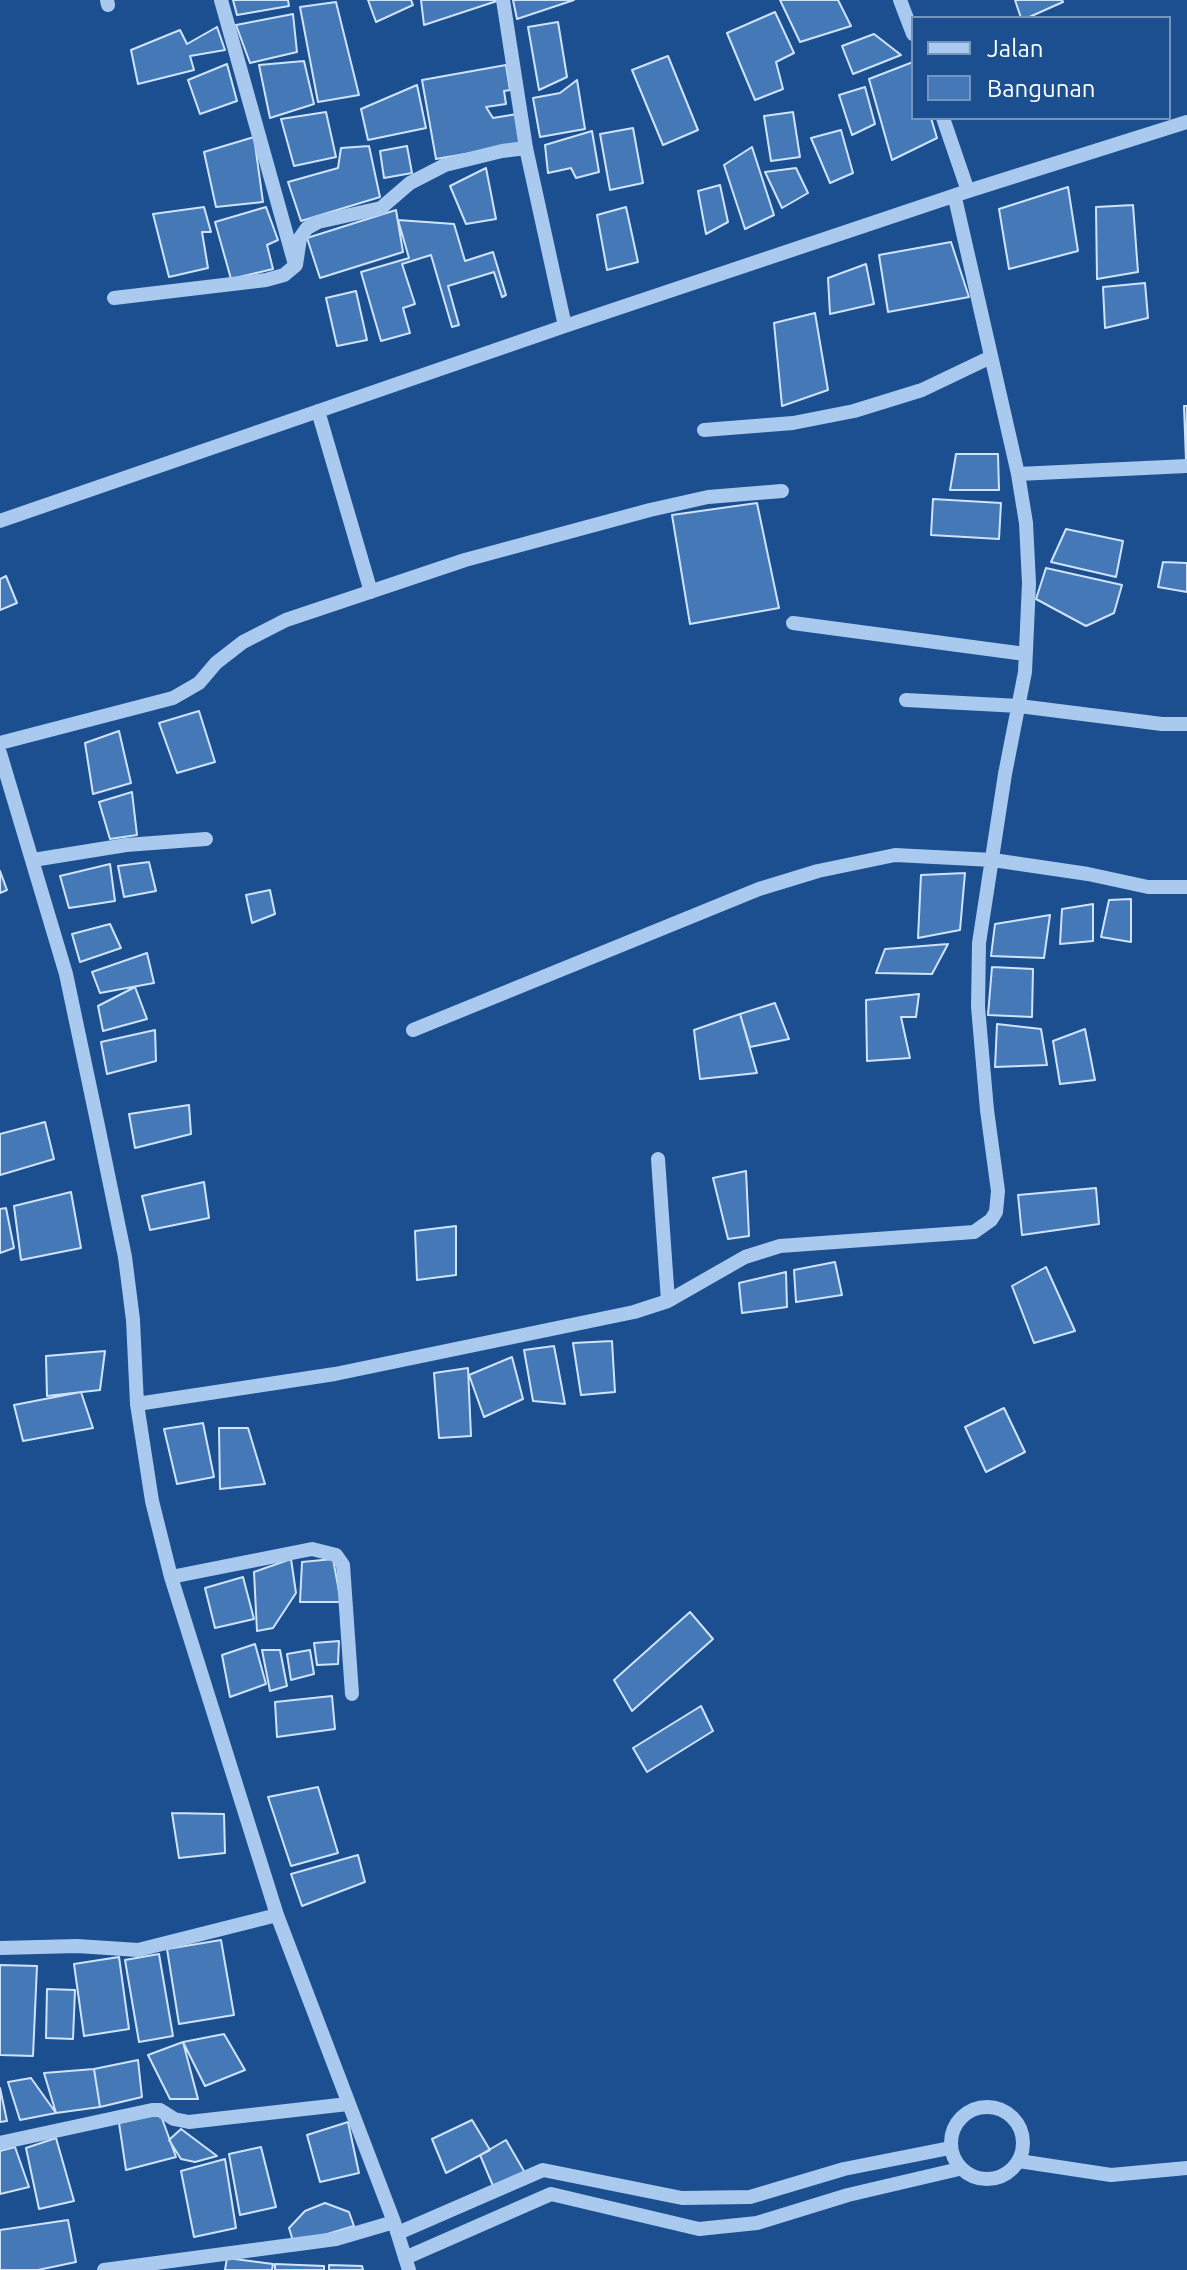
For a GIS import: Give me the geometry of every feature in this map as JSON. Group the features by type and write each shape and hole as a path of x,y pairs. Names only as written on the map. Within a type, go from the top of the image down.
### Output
{"street":[{"path":"221,0 296,265"},
{"path":"503,0 526,148 565,326"},
{"path":"900,0 911,29"},
{"path":"137,1404 335,1374 634,1312 668,1301 745,1257 780,1246 974,1232 991,1220 996,1212 998,1191 978,1007 979,943 1005,774 1019,706 1029,583 1026,523 1018,474 943,120"},
{"path":"0,521 565,326 1187,122"},
{"path":"114,298 266,280 284,275 296,265 300,238 307,228 318,222 381,208 410,183 445,165 526,148"},
{"path":"704,430 793,423 854,411 922,390 991,357"},
{"path":"318,411 371,592"},
{"path":"1018,474 1187,466"},
{"path":"0,743 189,692 216,663 243,642 286,620 465,560 708,497 782,491"},
{"path":"793,623 1025,654"},
{"path":"906,700 1019,706 1162,724 1187,724"},
{"path":"0,753 66,974 125,1257 133,1320 137,1404 152,1501 171,1577 277,1915 407,2264 551,2194 699,2229 757,2223 848,2195 959,2169"},
{"path":"33,860 126,845 206,839"},
{"path":"413,1030 759,889 818,871 895,855 993,860 1088,874 1148,887 1187,887"},
{"path":"658,1159 668,1301"},
{"path":"171,1577 312,1549 336,1555 343,1565 352,1694"},
{"path":"0,1948 77,1946 138,1950 277,1915"},
{"path":"0,2143 152,2110 160,2110 174,2119 189,2122 348,2104"},
{"path":"994,2107 1014,2118 1023,2138 1019,2161 1003,2177 979,2180 959,2169 950,2148 954,2125 971,2109 994,2107"},
{"path":"104,2270 396,2228 543,2170 682,2198 750,2197 844,2169 950,2148"},
{"path":"1019,2161 1111,2175 1187,2168"},
{"path":"623,2210 634,2186"}],"building":[{"path":"233,0 288,0 289,6 237,15"},
{"path":"368,0 411,0 413,5 376,22"},
{"path":"421,0 496,0 497,1 424,25"},
{"path":"513,0 574,0 517,19"},
{"path":"780,0 838,0 851,26 800,42"},
{"path":"1015,0 1063,2 1032,16 1020,16"},
{"path":"336,2 359,95 318,102 300,7"},
{"path":"775,12 794,53 776,62 783,89 755,100 727,33"},
{"path":"293,14 297,52 250,63 236,25"},
{"path":"558,22 567,77 539,90 528,27"},
{"path":"217,27 225,50 190,56 194,70 138,84 131,50 180,30 187,44"},
{"path":"874,34 901,55 853,74 842,46"},
{"path":"668,56 698,130 663,145 632,70"},
{"path":"304,61 314,104 270,118 259,65"},
{"path":"911,63 911,120 932,120 937,138 892,160 869,79"},
{"path":"227,64 237,101 200,114 188,80"},
{"path":"506,65 510,90 504,91 506,104 486,107 493,118 517,114 523,144 436,159 422,80"},
{"path":"577,80 585,129 540,137 533,98 560,93"},
{"path":"417,85 426,128 368,140 361,109"},
{"path":"865,87 875,124 852,135 839,95"},
{"path":"326,112 336,157 294,166 281,119"},
{"path":"793,112 800,157 771,161 764,116"},
{"path":"633,128 643,183 610,190 600,134"},
{"path":"841,130 853,173 830,183 811,138"},
{"path":"592,131 599,172 576,178 571,168 548,173 545,145"},
{"path":"254,137 263,202 216,207 204,152"},
{"path":"369,146 380,197 301,221 288,182 338,168 341,148"},
{"path":"407,146 412,173 384,178 380,151"},
{"path":"752,147 774,215 745,229 724,165"},
{"path":"486,168 496,219 466,224 450,186"},
{"path":"796,168 808,193 782,208 765,172"},
{"path":"720,185 728,222 706,234 698,191"},
{"path":"1068,187 1078,251 1009,269 999,209"},
{"path":"1133,205 1138,272 1097,279 1096,207"},
{"path":"204,207 211,232 202,232 208,268 169,277 153,214"},
{"path":"266,207 278,240 267,245 273,269 231,279 215,222"},
{"path":"626,207 638,262 607,270 597,215"},
{"path":"396,210 403,252 320,278 307,238"},
{"path":"398,220 454,224 465,261 493,252 506,295 502,297 494,272 448,286 459,325 452,327 431,255 402,264 415,304 403,308 410,333 381,341 361,272 409,258"},
{"path":"951,242 969,297 888,312 879,255"},
{"path":"866,264 874,304 830,314 828,278"},
{"path":"1145,283 1148,318 1105,328 1103,287"},
{"path":"356,291 367,340 337,346 326,298"},
{"path":"815,313 828,390 782,406 774,323"},
{"path":"1184,406 1187,406 1186,461"},
{"path":"956,454 998,454 999,490 950,490"},
{"path":"933,499 1001,503 999,539 931,535"},
{"path":"757,503 779,608 690,624 672,515"},
{"path":"1066,529 1123,541 1116,577 1051,562"},
{"path":"1163,562 1187,563 1187,592 1158,587"},
{"path":"1046,568 1122,585 1114,613 1086,626 1036,599"},
{"path":"6,576 17,603 0,610 0,579"},
{"path":"199,711 215,762 177,773 159,723"},
{"path":"119,731 131,783 93,794 85,743"},
{"path":"132,792 137,835 110,839 99,802"},
{"path":"149,862 156,891 124,897 118,866"},
{"path":"110,864 115,901 69,908 60,876"},
{"path":"0,871 7,890 0,893"},
{"path":"965,873 960,930 918,938 921,875"},
{"path":"270,890 275,914 252,923 246,895"},
{"path":"1131,899 1131,942 1101,937 1109,900"},
{"path":"1093,904 1093,941 1060,944 1062,909"},
{"path":"1050,915 1044,958 991,956 995,924"},
{"path":"110,924 121,948 80,962 72,934"},
{"path":"948,944 932,974 876,973 885,949"},
{"path":"147,953 154,983 100,993 92,972"},
{"path":"992,967 1033,969 1032,1017 988,1015"},
{"path":"135,987 147,1019 103,1031 98,1006"},
{"path":"919,994 916,1017 901,1017 910,1058 867,1061 866,1000"},
{"path":"775,1003 789,1039 750,1047 740,1014"},
{"path":"740,1014 757,1073 700,1079 694,1030"},
{"path":"997,1024 1041,1029 1047,1065 995,1067"},
{"path":"1085,1029 1095,1080 1060,1084 1053,1041"},
{"path":"155,1030 156,1061 107,1074 101,1042"},
{"path":"189,1105 191,1134 135,1148 129,1114"},
{"path":"45,1122 54,1159 0,1175 0,1134"},
{"path":"746,1171 749,1236 728,1239 713,1178"},
{"path":"204,1182 209,1218 150,1230 142,1196"},
{"path":"1096,1188 1099,1224 1022,1235 1018,1195"},
{"path":"71,1192 81,1248 21,1260 14,1206"},
{"path":"6,1208 14,1248 0,1253 0,1209"},
{"path":"456,1226 456,1275 417,1280 415,1231"},
{"path":"835,1262 842,1295 796,1302 794,1270"},
{"path":"1046,1267 1075,1331 1034,1343 1012,1286"},
{"path":"786,1272 787,1307 742,1313 739,1283"},
{"path":"612,1341 615,1392 581,1395 573,1343"},
{"path":"554,1346 565,1404 533,1401 524,1350"},
{"path":"105,1351 100,1390 47,1396 46,1356"},
{"path":"512,1357 523,1399 484,1417 469,1375"},
{"path":"468,1368 471,1436 439,1438 434,1373"},
{"path":"81,1392 93,1428 23,1441 14,1405"},
{"path":"1004,1408 1025,1452 986,1472 965,1427"},
{"path":"203,1423 214,1477 177,1484 164,1429"},
{"path":"219,1428 248,1428 265,1484 220,1489"},
{"path":"291,1559 296,1593 273,1628 257,1631 254,1572"},
{"path":"333,1559 341,1602 300,1602 302,1562"},
{"path":"243,1577 254,1619 215,1628 205,1588"},
{"path":"690,1612 713,1639 632,1711 614,1680"},
{"path":"339,1641 338,1664 317,1665 314,1643"},
{"path":"255,1644 266,1684 230,1697 222,1655"},
{"path":"262,1650 280,1650 287,1686 270,1691"},
{"path":"310,1650 314,1674 291,1680 287,1654"},
{"path":"332,1696 335,1729 277,1737 275,1702"},
{"path":"701,1706 713,1731 647,1772 633,1748"},
{"path":"318,1787 338,1853 291,1866 268,1797"},
{"path":"172,1813 224,1814 225,1853 179,1858"},
{"path":"358,1855 365,1882 302,1906 291,1874"},
{"path":"221,1940 234,2015 179,2024 167,1949"},
{"path":"159,1954 173,2036 139,2042 125,1960"},
{"path":"119,1957 129,2029 84,2036 74,1964"},
{"path":"0,1965 37,1966 33,2056 0,2055"},
{"path":"47,1989 75,1990 73,2039 46,2038"},
{"path":"224,2034 245,2070 205,2086 183,2042"},
{"path":"183,2042 198,2099 170,2099 148,2055"},
{"path":"138,2060 142,2097 100,2107 94,2069"},
{"path":"94,2069 100,2107 56,2113 44,2073"},
{"path":"31,2078 56,2113 20,2120 8,2082"},
{"path":"0,2088 7,2121 0,2122"},
{"path":"160,2113 176,2157 126,2170 119,2123"},
{"path":"472,2120 490,2150 446,2173 432,2139"},
{"path":"348,2122 359,2173 320,2182 307,2135"},
{"path":"181,2129 217,2156 195,2162 181,2159 169,2140"},
{"path":"56,2138 74,2201 39,2209 26,2148"},
{"path":"506,2140 528,2178 496,2193 480,2155"},
{"path":"15,2147 29,2187 0,2194 0,2151"},
{"path":"261,2147 276,2207 240,2215 229,2154"},
{"path":"225,2159 236,2228 194,2237 181,2171"},
{"path":"325,2203 349,2212 354,2226 294,2244 289,2228 305,2211"},
{"path":"68,2220 76,2262 38,2270 0,2270 0,2230"},
{"path":"227,2258 273,2264 272,2270 225,2270"},
{"path":"275,2264 324,2266 324,2270 275,2270"},
{"path":"329,2265 362,2266 363,2270 329,2270"}]}
